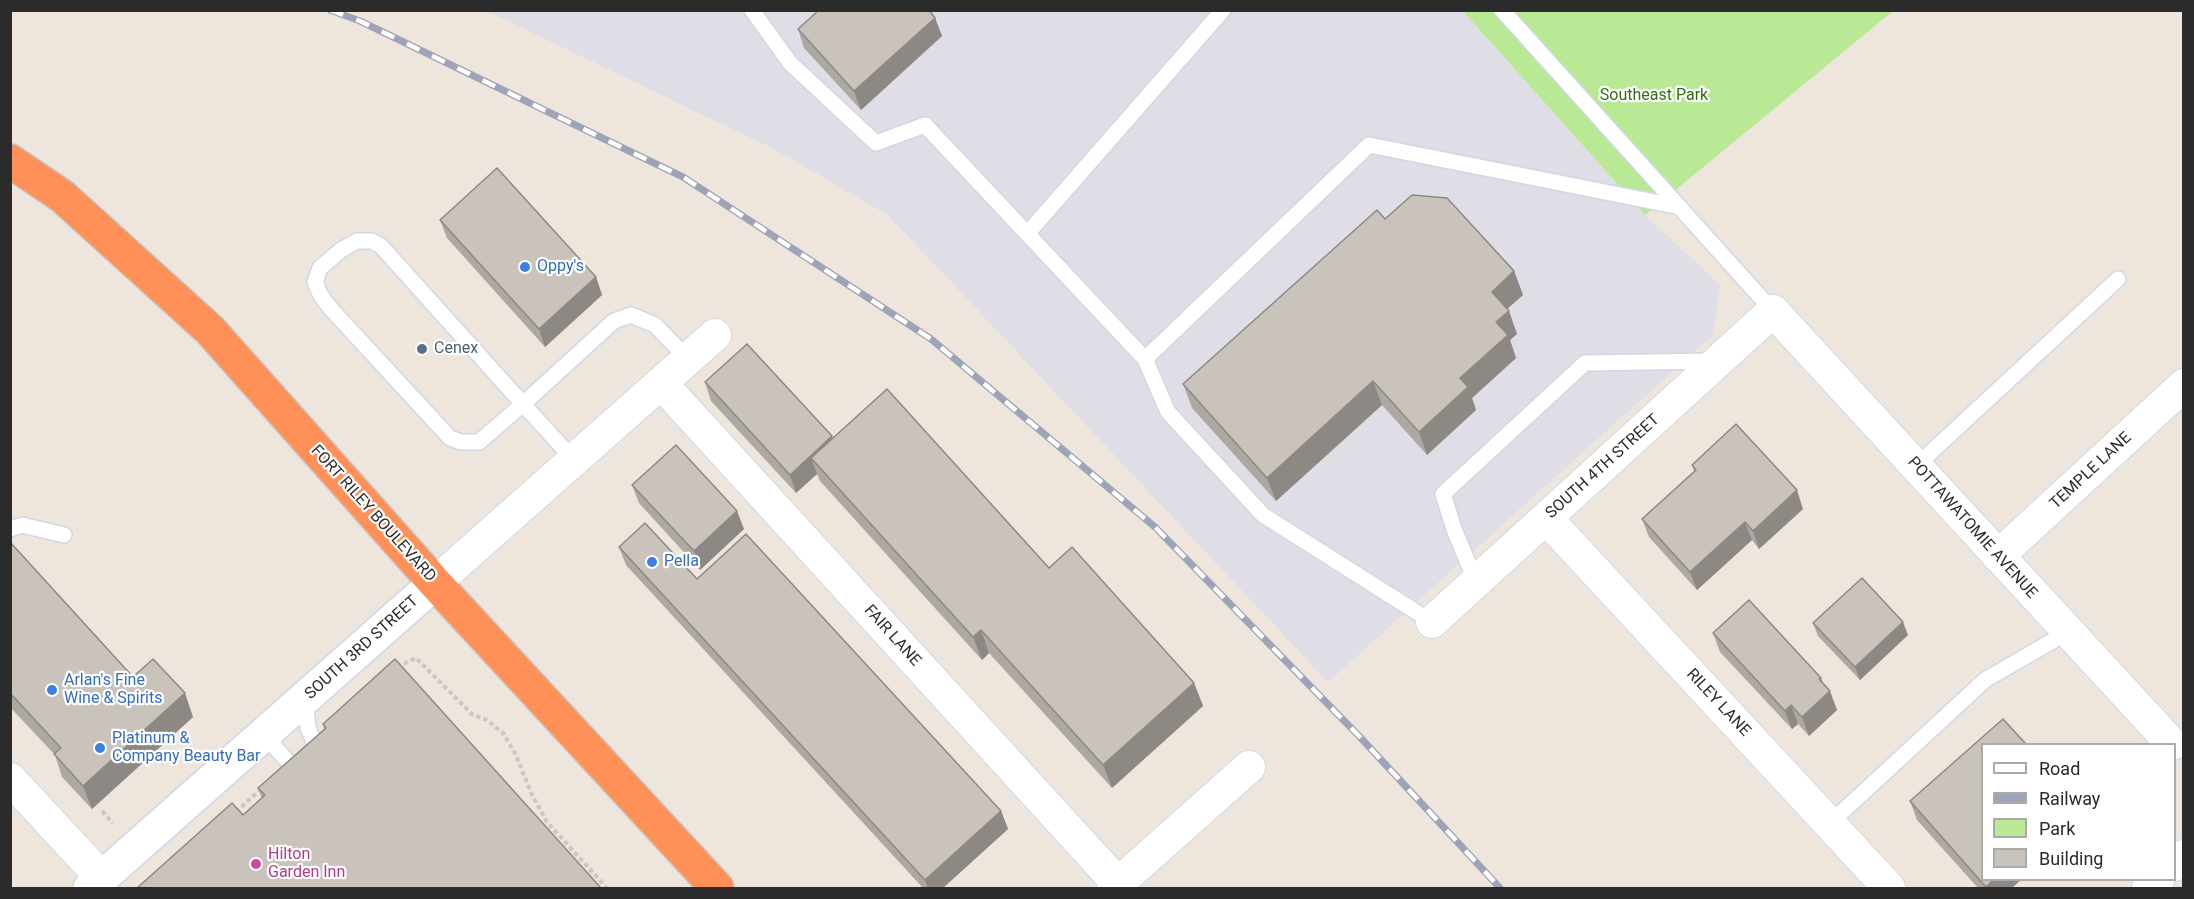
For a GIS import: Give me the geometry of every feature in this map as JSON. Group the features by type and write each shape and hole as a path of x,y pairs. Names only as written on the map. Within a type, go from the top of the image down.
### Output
{"highway":[{"name":"FORT RILEY BOULEVARD","path":"10,161 62,196 210,330 435,583 717,888"}],"street":[{"name":"SOUTH 4TH STREET","path":"1432,622 1773,311"},
{"name":"POTTAWATOMIE AVENUE","path":"1773,311 2170,743"},
{"name":"SOUTH 3RD STREET","path":"96,883 715,335"},
{"name":"FAIR LANE","path":"662,383 1118,887"},
{"name":"TEMPLE LANE","path":"1998,556 2184,385"},
{"name":"RILEY LANE","path":"1546,518 1889,888"},
{"path":"1118,887 1249,767"},
{"path":"10,779 96,883"}],"lane":[{"path":"752,10 790,63 876,142 925,125 1145,359 1168,412 1263,515 1432,622"},
{"path":"1027,234 1223,10"},
{"path":"1502,10 1773,311"},
{"path":"1145,359 1369,146 1680,207"},
{"path":"574,460 523,404 381,246 372,241 357,241 341,250 320,268 315,282 321,296 450,438 461,442 479,442 523,404 614,321 631,315 655,325 688,359"},
{"path":"1916,466 2118,279"},
{"path":"1476,582 1454,529 1443,494 1585,363 1718,361"},
{"path":"10,530 22,525 64,535"},
{"path":"1829,824 1985,680 2068,632"},
{"path":"305,698 308,728 323,760"},
{"path":"264,735 303,779"}],"path":[{"path":"370,640 395,668 416,658 472,716 487,720 503,733 515,753 532,795 547,822 608,888"}],"shaded area":[{"path":"487,11 1463,11 1645,215 1720,285 1713,335 1328,682 888,215 774,149"}],"green space":[{"name":"Southeast Park","path":"1463,11 1893,11 1645,215"}],"building":[{"path":"819,10 929,10 935,18 854,91 798,29"},
{"name":"Oppy's","path":"497,168 596,277 539,329 440,220"},
{"path":"1412,195 1447,198 1514,271 1492,292 1509,311 1496,322 1508,335 1460,378 1468,387 1419,432 1373,381 1267,478 1183,384 1377,210 1385,219"},
{"path":"747,344 832,436 790,475 705,382"},
{"path":"887,389 1049,568 1072,547 1194,683 1103,765 981,630 973,637 811,458"},
{"path":"1736,424 1797,490 1753,531 1745,522 1690,572 1642,519 1696,470 1692,465"},
{"path":"676,445 737,511 694,551 632,485"},
{"path":"645,523 697,579 746,534 1001,811 925,880 619,547"},
{"path":"10,542 133,677 153,659 185,693 83,786 54,754 61,748 10,693"},
{"path":"1862,578 1903,622 1855,667 1813,623"},
{"path":"1749,600 1821,678 1819,679 1830,691 1802,717 1791,705 1785,711 1713,633"},
{"path":"395,659 601,888 137,888 232,803 243,815 265,795 258,788 326,728 323,724"},
{"path":"2003,719 2025,743 1981,743 1981,881 1992,881 1986,887 1910,801"}],"railway":[{"path":"330,10 360,21 683,177 931,339 1155,527 1359,736 1500,888"}],"place":[{"name":"Oppy's","path":"525,267"},
{"name":"Cenex","path":"422,349"},
{"name":"Pella","path":"652,562"},
{"name":"Arlan's Fine Wine & Spirits","path":"52,690"},
{"name":"Platinum & Company Beauty Bar","path":"100,748"},
{"name":"Hilton Garden Inn","path":"256,864"}]}
